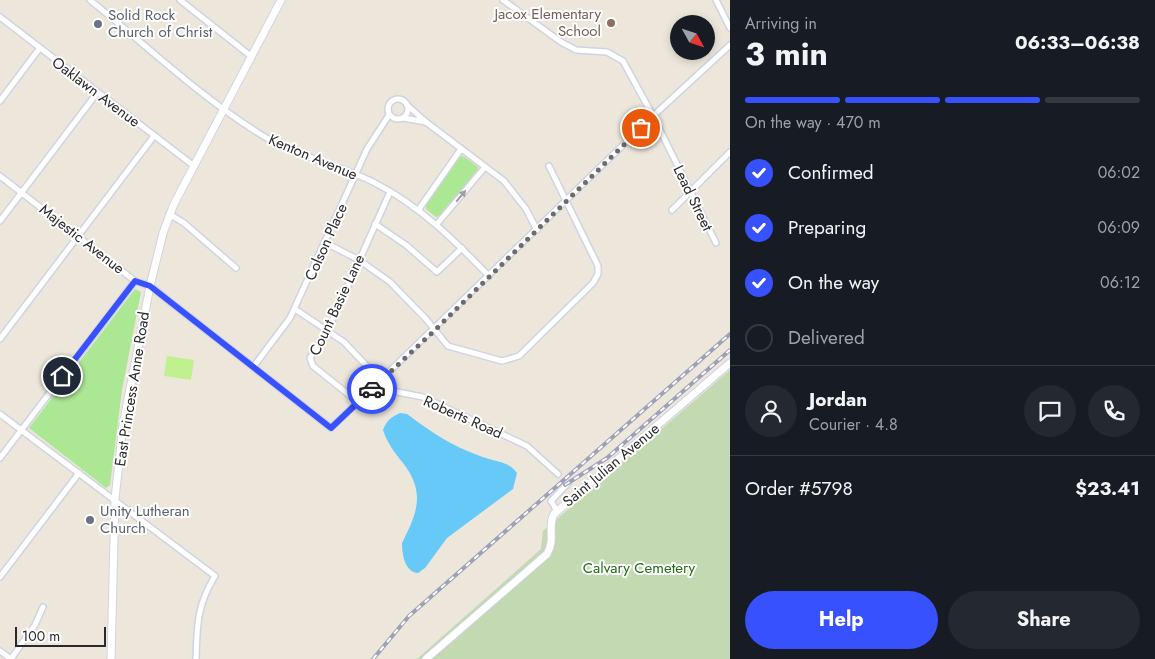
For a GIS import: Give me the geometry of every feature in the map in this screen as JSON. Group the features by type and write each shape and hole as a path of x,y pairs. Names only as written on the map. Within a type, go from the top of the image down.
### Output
{"main road":[{"name":"East Princess Anne Road","path":"111,659 116,499 128,392 150,286 170,214 281,0"},
{"name":"Saint Julian Avenue","path":"426,659 547,554 553,540 551,522 558,511 730,363"}],"street":[{"name":"Kenton Avenue","path":"90,0 224,110 261,135 288,149 356,175 419,209 437,224 489,276"},
{"path":"180,0 252,57"},
{"name":"Lead Street","path":"504,0 576,50 607,52 623,61 653,116 716,244"},
{"path":"716,0 730,28"},
{"name":"Oaklawn Avenue","path":"0,17 194,166"},
{"path":"358,402 435,330 653,116 730,45"},
{"path":"0,101 40,49"},
{"path":"0,220 97,93"},
{"path":"426,122 403,118 397,119 389,115 387,107 392,100 401,99 426,122 504,181 526,209 537,230"},
{"path":"403,118 407,114 407,105"},
{"name":"Colson Place","path":"254,366 282,331 295,309 367,149 389,115"},
{"path":"0,339 154,136"},
{"path":"419,209 461,149"},
{"path":"672,210 730,152"},
{"path":"326,243 359,260 390,282 448,346 502,361 519,356 593,282 598,274 598,266 549,166"},
{"path":"437,224 485,167"},
{"name":"Majestic Avenue","path":"0,176 135,281 150,286 331,428 358,402"},
{"name":"Count Basie Lane","path":"358,402 311,362 311,354 328,330 390,192"},
{"path":"170,214 184,223 236,268"},
{"path":"375,224 406,245 437,272 462,248"},
{"path":"0,458 135,281"},
{"name":"Roberts Road","path":"295,309 344,342 380,380 397,392 423,397 527,446 558,474"},
{"path":"0,414 116,499 215,576 205,592 198,615 196,659"},
{"path":"0,576 79,473"},
{"path":"558,511 551,501 568,483"},
{"path":"0,651 11,659 35,626 43,607"}],"green space":[{"path":"463,156 478,167 477,171 440,216 436,217 426,209 426,203 459,157"},
{"path":"135,289 141,292 122,390 110,485 106,488 29,428"},
{"path":"167,356 194,360 191,380 164,376"},
{"name":"Calvary Cemetery","path":"730,370 730,659 417,659 541,549 543,531"}],"water":[{"path":"400,413 407,414 436,435 455,445 477,455 504,463 517,473 513,489 447,538 425,568 418,573 410,570 407,566 402,548 402,543 412,522 417,503 415,484 389,444 383,430 390,419"}],"railway":[{"path":"373,659 409,616 730,334"},
{"path":"565,485 607,458 730,350"}],"way so far":[{"path":"372,389 435,330 641,128"}],"place":[{"name":"Jacox Elementary School","path":"611,23"},
{"name":"Solid Rock Church of Christ","path":"98,24"},
{"name":"Unity Lutheran Church","path":"90,520"}],"route":[{"path":"62,376 135,281 150,286 331,428 372,389"}]}
